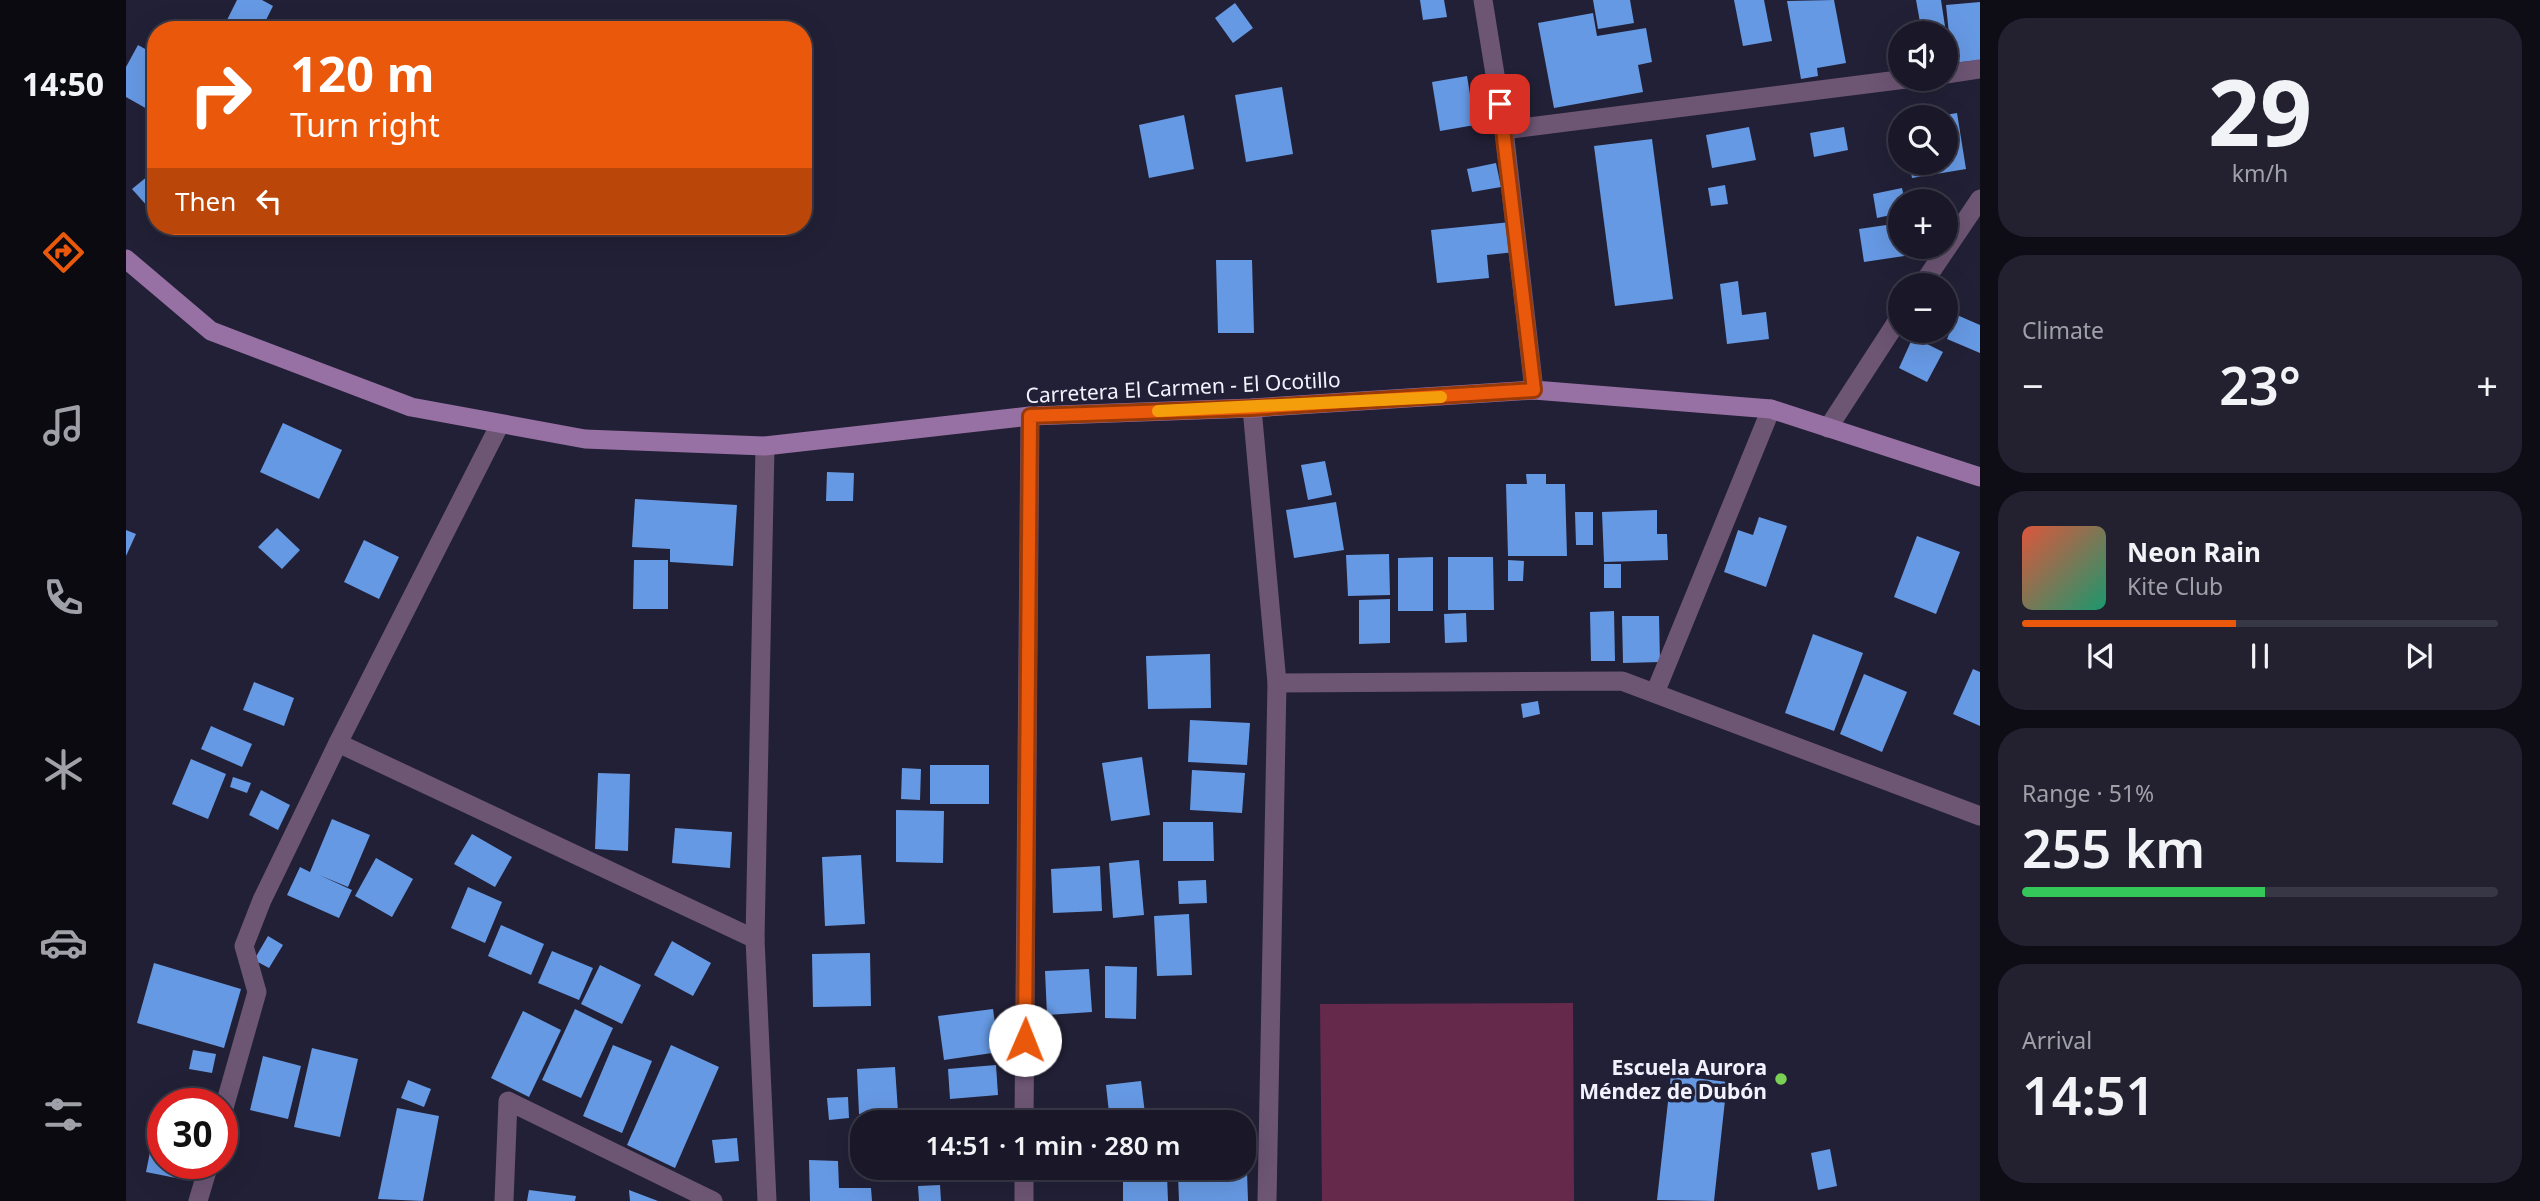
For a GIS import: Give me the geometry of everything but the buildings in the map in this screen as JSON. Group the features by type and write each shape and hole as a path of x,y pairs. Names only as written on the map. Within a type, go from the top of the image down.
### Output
{"main road":[{"name":"Carretera El Carmen - El Ocotillo","path":"126,259 211,331 411,407 585,439 765,446 1030,416 1252,408 1534,390 1771,409 1980,477"}],"street":[{"path":"1483,0 1504,130 1534,390"},
{"path":"1958,72 1980,69"},
{"path":"1504,130 1888,81"},
{"path":"1930,273 1980,200"},
{"path":"1828,428 1888,336"},
{"path":"1252,408 1277,683 1267,1201"},
{"path":"1655,693 1771,409"},
{"path":"1024,1110 1030,416"},
{"path":"230,1088 257,992 244,946 262,900 338,743 500,424"},
{"path":"765,446 755,939 767,1201"},
{"path":"1277,683 1622,681 1980,816"},
{"path":"338,743 755,939"},
{"path":"504,1201 508,1101 713,1201"},
{"path":"198,1201 205,1179"},
{"path":"1024,1180 1024,1201"}],"shaded area":[{"path":"1573,1003 1574,1201 1322,1201 1320,1004"}],"slow traffic":[{"path":"1158,411 1441,397"}],"place":[{"name":"Escuela Aurora Méndez de Dubón","path":"1781,1079"}],"route":[{"path":"1025,1040 1030,416 1252,408 1534,390 1500,104"}]}
